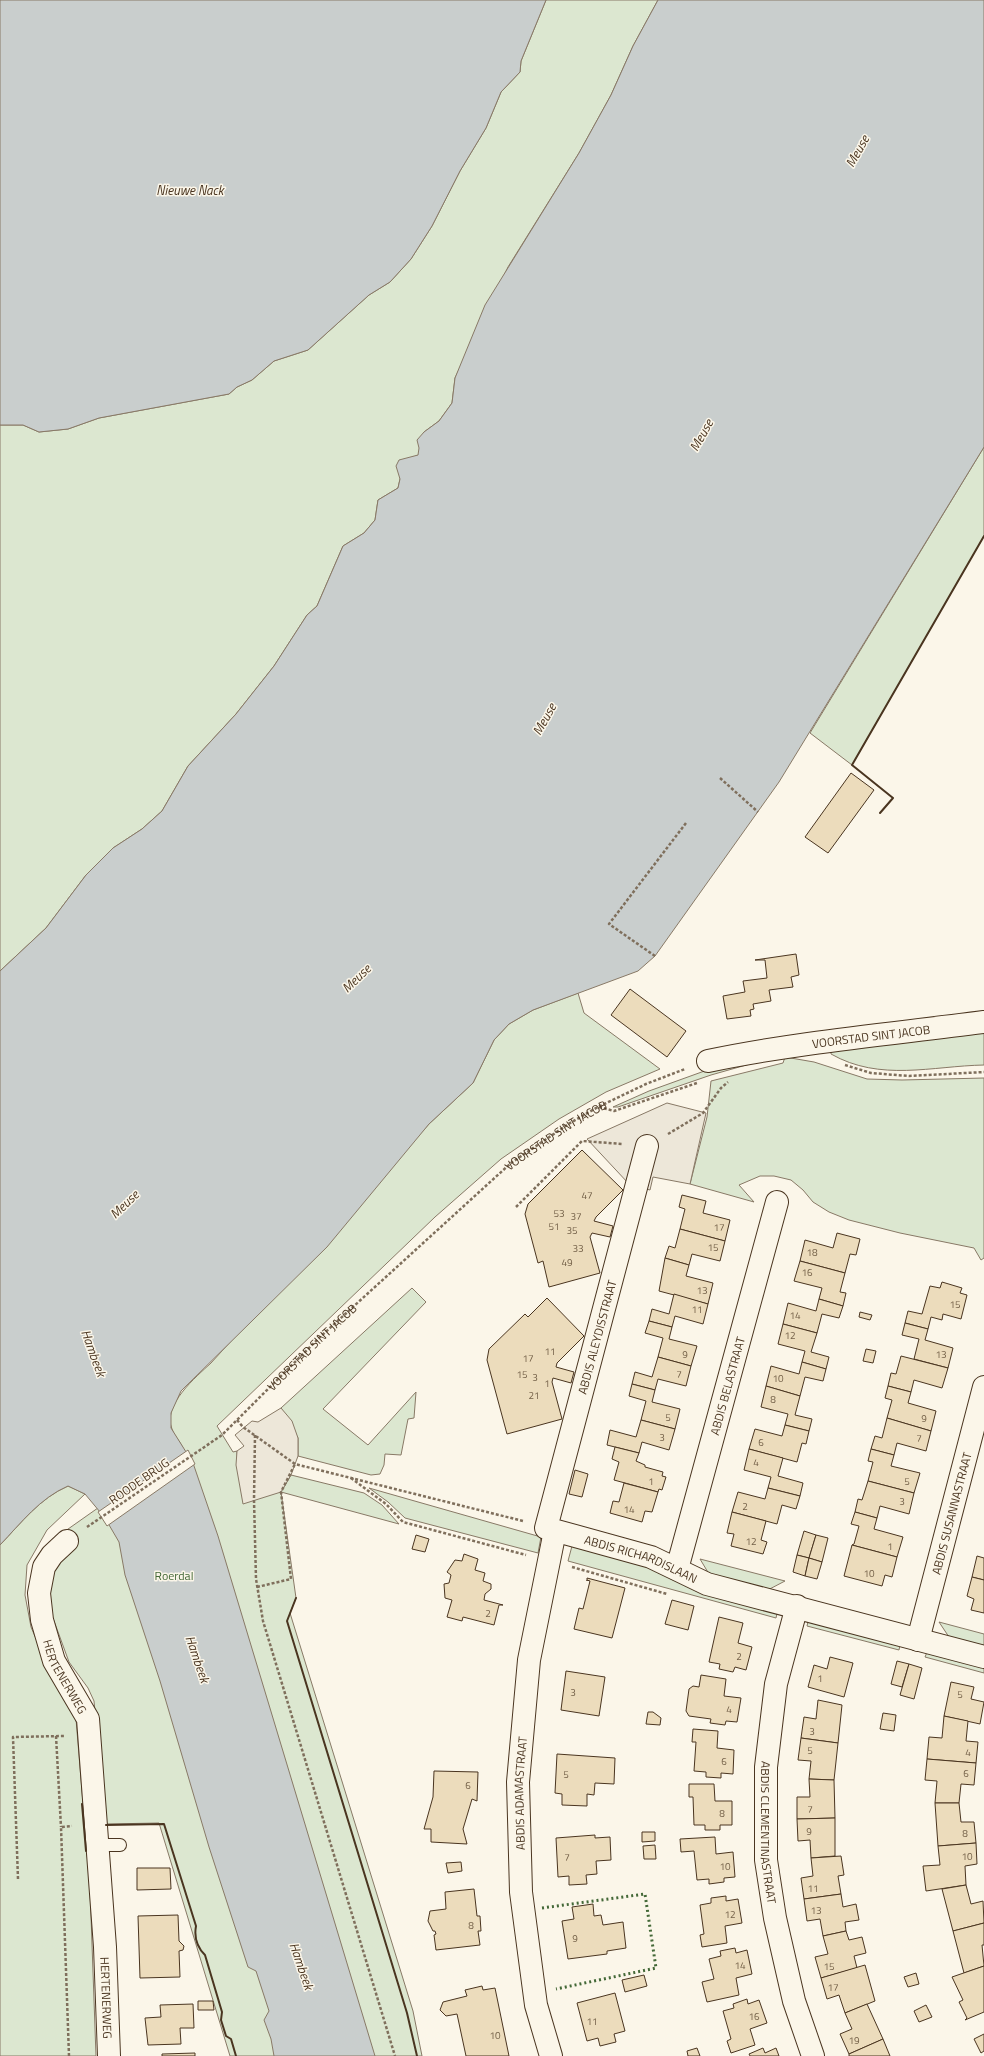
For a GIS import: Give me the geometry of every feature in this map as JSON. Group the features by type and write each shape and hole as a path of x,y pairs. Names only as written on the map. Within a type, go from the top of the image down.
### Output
{"street":[{"name":"VOORSTAD SINT JACOB","path":"708,1061 769,1048 811,1045 984,1022"},
{"name":"ABDIS ALEYDISSTRAAT","path":"551,1529 647,1146"},
{"name":"ABDIS BELASTRAAT","path":"677,1569 777,1202"},
{"name":"ABDIS SUSANNASTRAAT","path":"918,1640 984,1387"},
{"name":"ABDIS RICHARDISLAAN","path":"551,1529 651,1557 707,1584 797,1606 984,1657"},
{"name":"ABDIS ADAMASTRAAT","path":"550,2056 536,2005 521,1892 518,1782 529,1660 551,1529"},
{"name":"HERTENERWEG","path":"67,1541 52,1555 44,1567 39,1593 42,1620 54,1661 88,1719 105,1947 109,2056"},
{"name":"ABDIS CLEMENTINASTRAAT","path":"797,1606 776,1684 766,1767 766,1860 775,1918 794,2001 813,2056"}],"lane":[{"path":"97,1845 120,1845"}],"path":[{"path":"720,778 758,812"},
{"path":"655,956 609,924 686,823"},
{"name":"VOORSTAD SINT JACOB","path":"222,1435 320,1337 511,1163 570,1123 598,1107 646,1084 708,1061"},
{"path":"842,1064 871,1073 909,1076 984,1072"},
{"path":"516,1207 582,1141 647,1146 703,1113 721,1088 733,1078"},
{"path":"598,1107 614,1111 701,1081"},
{"path":"238,1420 255,1435 296,1464 551,1529"},
{"name":"ROODE BRUG","path":"67,1541 222,1435"},
{"path":"255,1435 254,1500 257,1587 263,1621 395,2056"},
{"path":"257,1587 291,1579 281,1492 296,1464"},
{"path":"56,1736 69,2056"},
{"path":"18,1878 13,1737 90,1736"},
{"path":"60,1827 76,1826"}],"green space":[{"path":"546,0 658,0 633,46 611,95 579,153 508,267 455,378 452,403 439,421 424,432 419,455 410,458 400,479 398,488 378,500 375,520 364,533 343,546 317,606 307,615 274,666 236,714 188,766 162,811 142,829 113,848 86,875 46,928 0,971 0,425 23,425 39,432 68,429 99,418 229,394 237,387 252,380 274,361 308,350 369,295 390,282 411,259 432,226 460,171 486,128 501,92 520,72 521,61"},
{"path":"984,447 984,536 852,765 810,733"},
{"name":"Roerdal","path":"578,993 584,1013 660,1069 606,1092 559,1119 501,1159 435,1217 217,1426 233,1452 237,1451 237,1459 281,1492 296,1598 290,1613 413,2011 422,2056 230,2056 159,1823 106,1824 94,1701 88,1688 69,1662 50,1610 49,1579 61,1534 183,1448 173,1432 170,1420 176,1401 182,1392 211,1363 429,1124 473,1083 494,1040 509,1024 533,1010"},
{"path":"984,1028 984,1065 887,1070 868,1068 850,1063 831,1054 831,1051"},
{"path":"785,1057 814,1062 867,1079 902,1080 984,1078 984,1258 981,1260 974,1248 900,1233 849,1220 829,1212 813,1202 803,1190 791,1180 774,1176 760,1176 739,1185 754,1202 690,1184 707,1117 711,1081 783,1063"},
{"path":"771,1058 711,1075 618,1107 613,1107 649,1091 710,1069"},
{"path":"412,1288 426,1302 323,1409 368,1445 416,1392 414,1418 408,1419 401,1455 385,1454 384,1465 380,1474 371,1475 298,1456 298,1438 281,1408"},
{"path":"291,1475 364,1493 382,1505 399,1524 281,1492"},
{"path":"68,1486 85,1494 47,1530 27,1565 25,1595 31,1627 55,1683 76,1719 90,1888 96,2056 0,2056 0,1545 40,1504 58,1491"},
{"path":"369,1488 541,1537 538,1553 405,1518 388,1502"},
{"path":"572,1546 645,1565 778,1609 776,1618 568,1561"},
{"path":"700,1559 785,1581 762,1593 712,1579"},
{"path":"809,1617 901,1640 899,1650 807,1626"},
{"path":"939,1622 984,1634 984,1651 953,1643"},
{"path":"928,1650 984,1666 984,1673 925,1657"}],"shaded area":[{"path":"667,1103 706,1113 690,1184 653,1177 650,1190 629,1184 587,1139"},
{"path":"281,1408 292,1421 298,1438 298,1456 291,1475 281,1492 243,1504 236,1465 237,1451 244,1446 235,1435 252,1421 258,1422"}],"water":[{"name":"Nieuwe Nack","path":"0,0 546,0 521,61 520,72 501,92 486,128 460,171 432,226 411,259 390,282 369,295 308,350 274,361 252,380 237,387 229,394 99,418 68,429 39,432 23,425 0,425"},
{"path":"658,0 984,0 984,447 779,782 655,956 638,971 533,1010 509,1024 494,1040 473,1083 429,1124 327,1247 181,1391 171,1413 171,1428 193,1463 218,1536 375,2056 274,2056 271,2039 264,2020 269,2011 256,1971 248,1967 209,1847 160,1681 125,1575 119,1542 105,1518 85,1494 68,1486 58,1491 40,1504 0,1545 0,971 46,928 86,875 113,848 142,829 162,811 188,766 236,714 274,666 307,615 317,606 343,546 364,533 375,520 378,500 398,488 400,479 396,466 399,460 418,455 419,448 417,440 424,432 439,421 452,403 455,378 485,305 579,153 611,95 633,46"}],"pier":[{"path":"188,1450 195,1464 107,1526 98,1512"}],"building":[{"path":"851,773 874,790 828,853 805,837"},
{"path":"796,954 799,975 791,977 793,987 769,990 771,1001 753,1004 754,1009 750,1010 751,1016 727,1019 723,996 745,992 743,981 767,978 765,960 755,960"},
{"path":"630,989 686,1031 667,1057 611,1015"},
{"path":"582,1150 623,1190 596,1217 594,1221 613,1226 610,1237 592,1233 590,1237 600,1273 549,1287 543,1261 538,1263 525,1214 528,1204"},
{"path":"682,1195 706,1201 703,1213 730,1220 725,1241 680,1229 685,1209 679,1207"},
{"path":"680,1229 725,1241 720,1261 692,1254 689,1265 665,1258 669,1246 675,1248"},
{"path":"837,1233 860,1239 856,1255 850,1254 845,1273 800,1261 805,1240 833,1248"},
{"path":"665,1258 689,1265 686,1276 713,1283 708,1304 659,1291"},
{"path":"800,1261 845,1273 840,1292 846,1293 843,1306 819,1299 822,1288 794,1281"},
{"path":"942,1282 962,1288 960,1293 967,1295 961,1319 943,1314 942,1320 931,1317 928,1329 905,1323 908,1311 922,1314 930,1286 940,1288"},
{"path":"674,1294 708,1304 703,1324 675,1316 672,1327 649,1321 652,1309 669,1314"},
{"path":"547,1298 584,1336 557,1363 556,1367 574,1372 571,1383 553,1378 552,1382 562,1419 507,1434 487,1360 489,1349 525,1314 528,1317"},
{"path":"819,1299 843,1306 839,1318 822,1314 817,1333 783,1324 788,1303 816,1311"},
{"path":"860,1312 872,1315 870,1320 859,1317"},
{"path":"649,1321 672,1327 669,1339 697,1346 691,1366 658,1357 663,1338 645,1333"},
{"path":"905,1323 928,1329 925,1340 953,1348 948,1368 914,1359 919,1339 902,1335"},
{"path":"783,1324 817,1333 811,1352 829,1357 826,1369 802,1362 805,1351 778,1344"},
{"path":"866,1349 876,1351 873,1363 863,1361"},
{"path":"901,1356 948,1368 942,1388 914,1380 911,1392 888,1386 891,1373 896,1374"},
{"path":"658,1357 691,1366 686,1386 658,1379 655,1390 632,1384 635,1372 652,1377"},
{"path":"802,1362 826,1369 823,1381 805,1377 800,1396 766,1386 771,1366 799,1374"},
{"path":"632,1384 655,1390 652,1402 680,1409 675,1429 641,1420 646,1401 629,1396"},
{"path":"766,1386 800,1396 795,1415 812,1419 809,1431 785,1425 788,1414 761,1407"},
{"path":"888,1386 911,1392 908,1403 936,1411 931,1431 887,1418 892,1400 885,1398"},
{"path":"887,1418 931,1431 926,1451 897,1443 894,1455 871,1449 875,1436 882,1438"},
{"path":"641,1420 675,1429 669,1450 642,1442 639,1453 607,1445 610,1430 636,1437"},
{"path":"785,1425 809,1431 806,1444 802,1443 797,1462 749,1449 755,1429 782,1436"},
{"path":"615,1447 639,1453 636,1461 645,1465 645,1467 663,1472 662,1476 666,1477 662,1490 659,1489 658,1492 614,1480 619,1462 612,1459"},
{"path":"749,1449 783,1458 778,1476 803,1483 800,1496 768,1488 771,1477 744,1470"},
{"path":"871,1449 894,1455 891,1466 920,1473 914,1493 868,1481 873,1462 868,1461"},
{"path":"575,1470 588,1474 582,1497 569,1494"},
{"path":"868,1481 914,1493 909,1514 880,1506 877,1518 855,1512 858,1499 862,1500"},
{"path":"624,1483 658,1492 652,1512 645,1511 642,1522 610,1513 613,1501 619,1502"},
{"path":"768,1488 800,1496 796,1509 782,1505 777,1524 732,1512 738,1492 765,1499"},
{"path":"732,1512 766,1521 761,1540 767,1542 763,1554 731,1546 734,1534 727,1533"},
{"path":"855,1512 877,1518 874,1529 903,1537 897,1557 852,1545 854,1544 859,1526 851,1524"},
{"path":"804,1531 816,1535 809,1558 797,1555"},
{"path":"416,1535 429,1539 425,1552 412,1549"},
{"path":"816,1535 828,1538 822,1562 809,1558"},
{"path":"852,1545 897,1557 892,1577 885,1575 882,1586 844,1576"},
{"path":"464,1554 478,1559 475,1570 485,1573 483,1581 491,1584 491,1589 485,1594 484,1600 503,1605 499,1605 494,1625 463,1617 462,1621 447,1617 452,1600 445,1598 444,1584 449,1583 451,1575 447,1572 455,1560 462,1561"},
{"path":"797,1555 809,1558 805,1576 793,1572"},
{"path":"977,1556 984,1558 984,1580 972,1577"},
{"path":"809,1558 822,1562 817,1579 805,1576"},
{"path":"972,1577 984,1580 984,1613 971,1610 974,1599 967,1596"},
{"path":"587,1578 625,1588 612,1638 574,1629 579,1608 583,1609 590,1581 587,1580"},
{"path":"672,1600 694,1606 688,1630 665,1624"},
{"path":"719,1617 743,1623 738,1643 752,1647 746,1670 735,1667 733,1672 719,1669 720,1664 709,1662"},
{"path":"830,1657 853,1663 844,1697 808,1687 814,1665 827,1669"},
{"path":"897,1661 909,1664 902,1687 891,1684"},
{"path":"909,1664 922,1668 914,1699 900,1695"},
{"path":"566,1671 605,1677 599,1716 561,1710"},
{"path":"701,1675 726,1679 724,1696 741,1698 737,1722 726,1721 725,1725 710,1723 711,1719 689,1716 686,1711 689,1689 693,1686 699,1687"},
{"path":"951,1682 974,1687 971,1699 984,1702 980,1724 944,1716"},
{"path":"818,1700 842,1705 838,1743 801,1738 804,1717 816,1719"},
{"path":"648,1712 653,1712 661,1718 660,1725 646,1724"},
{"path":"883,1713 896,1715 894,1731 880,1729"},
{"path":"944,1716 968,1721 966,1741 978,1742 976,1763 927,1759 929,1737 942,1738"},
{"path":"693,1729 718,1731 717,1748 734,1750 733,1774 721,1773 721,1778 706,1777 706,1772 694,1771 696,1742 692,1742"},
{"path":"801,1738 838,1743 834,1780 809,1779 811,1761 798,1760"},
{"path":"557,1754 615,1758 614,1784 595,1783 594,1795 587,1794 587,1806 562,1805 562,1794 555,1793"},
{"path":"927,1759 976,1763 974,1785 961,1784 959,1803 935,1803 937,1781 925,1780"},
{"path":"434,1771 478,1772 477,1801 472,1799 463,1829 467,1844 431,1842 431,1829 424,1829 433,1797"},
{"path":"809,1779 834,1780 835,1818 797,1819 797,1797 810,1797"},
{"path":"689,1784 714,1784 715,1801 732,1801 732,1825 720,1825 720,1830 705,1830 705,1825 694,1825 693,1797 689,1797"},
{"path":"935,1803 959,1803 961,1822 974,1822 976,1843 938,1846"},
{"path":"835,1818 835,1856 811,1858 810,1840 798,1841 797,1819"},
{"path":"642,1832 655,1832 655,1841 642,1842"},
{"path":"595,1835 595,1838 610,1837 611,1860 596,1861 597,1874 586,1875 587,1884 569,1885 569,1876 558,1877 556,1838"},
{"path":"715,1837 716,1854 733,1852 735,1877 724,1878 724,1882 709,1884 709,1879 697,1880 694,1851 681,1852 680,1839"},
{"path":"976,1843 977,1864 965,1866 966,1885 926,1891 923,1866 940,1865 938,1846"},
{"path":"655,1845 656,1859 644,1859 643,1846"},
{"path":"841,1856 844,1875 838,1876 841,1894 804,1899 801,1878 813,1876 811,1858"},
{"path":"461,1862 462,1871 448,1873 446,1863"},
{"path":"137,1868 170,1868 171,1889 137,1890"},
{"path":"966,1885 971,1904 983,1901 984,1923 953,1931 942,1889"},
{"path":"474,1889 477,1916 480,1916 481,1931 478,1931 480,1945 436,1950 434,1935 436,1934 428,1921 430,1911 446,1909 445,1892"},
{"path":"841,1894 843,1907 856,1904 859,1920 845,1922 846,1931 823,1936 820,1919 807,1921 804,1899"},
{"path":"726,1896 726,1901 738,1899 742,1923 725,1926 727,1943 702,1947 700,1935 704,1934 700,1905 711,1903 711,1898"},
{"path":"593,1904 594,1916 601,1915 603,1925 623,1922 626,1948 607,1951 607,1954 568,1959 562,1921 574,1919 572,1907"},
{"path":"178,1915 179,1941 184,1946 183,1950 179,1951 180,1977 140,1978 138,1916"},
{"path":"984,1923 984,1945 982,1945 984,1966 964,1973 953,1931"},
{"path":"846,1931 849,1940 862,1937 866,1953 854,1956 857,1968 821,1978 815,1957 828,1954 823,1936"},
{"path":"735,1948 736,1953 747,1950 752,1974 736,1978 739,1995 707,2002 702,1982 714,1979 709,1959 721,1956 720,1951"},
{"path":"865,1965 875,2001 845,2013 839,1995 827,1999 821,1978"},
{"path":"984,1966 984,2012 965,2020 967,2018 959,2002 963,2000 952,1977"},
{"path":"916,1973 919,1984 908,1987 904,1977"},
{"path":"644,1975 647,1986 625,1992 622,1980"},
{"path":"482,1986 483,1990 495,1988 509,2056 466,2056 457,2014 446,2016 440,2010 443,2002 467,1996 465,1990"},
{"path":"615,1993 625,2031 614,2034 616,2042 600,2046 598,2038 587,2041 577,2003"},
{"path":"747,1999 748,2004 759,2000 767,2023 750,2029 755,2045 731,2053 727,2041 731,2039 723,2011 734,2008 733,2004"},
{"path":"198,2001 213,2001 214,2010 198,2010"},
{"path":"193,2004 194,2028 180,2028 181,2044 148,2045 145,2018 161,2017 160,2005"},
{"path":"867,2004 883,2039 849,2054 840,2034 852,2029 845,2013"},
{"path":"926,2005 932,2017 919,2022 914,2011"},
{"path":"984,2034 984,2051 981,2053 974,2039"},
{"path":"883,2039 890,2056 849,2056 849,2054"},
{"path":"697,2048 700,2056 688,2056 687,2051"},
{"path":"763,2048 765,2053 776,2048 779,2056 750,2056 749,2054"},
{"path":"195,2053 195,2056 162,2056 162,2054"}],"hedge":[{"path":"542,1908 645,1894 656,1968 556,1989"}],"wall":[{"path":"880,813 893,798 852,765 984,536"},
{"path":"296,1598 287,1621 407,2013 417,2056"},
{"path":"82,1804 86,1851"},
{"path":"106,1825 164,1824 196,1926 195,1934 197,1942 205,1955 222,2012 221,2020 226,2036 231,2039 236,2056"}],"water label":[{"name":"Meuse","path":"857,151"},
{"name":"Meuse","path":"701,435"},
{"name":"Meuse","path":"544,719"},
{"name":"Meuse","path":"356,978"},
{"name":"Meuse","path":"124,1204"},
{"name":"Hambeek","path":"94,1353"},
{"name":"Hambeek","path":"198,1659"},
{"name":"Hambeek","path":"302,1966"}]}
